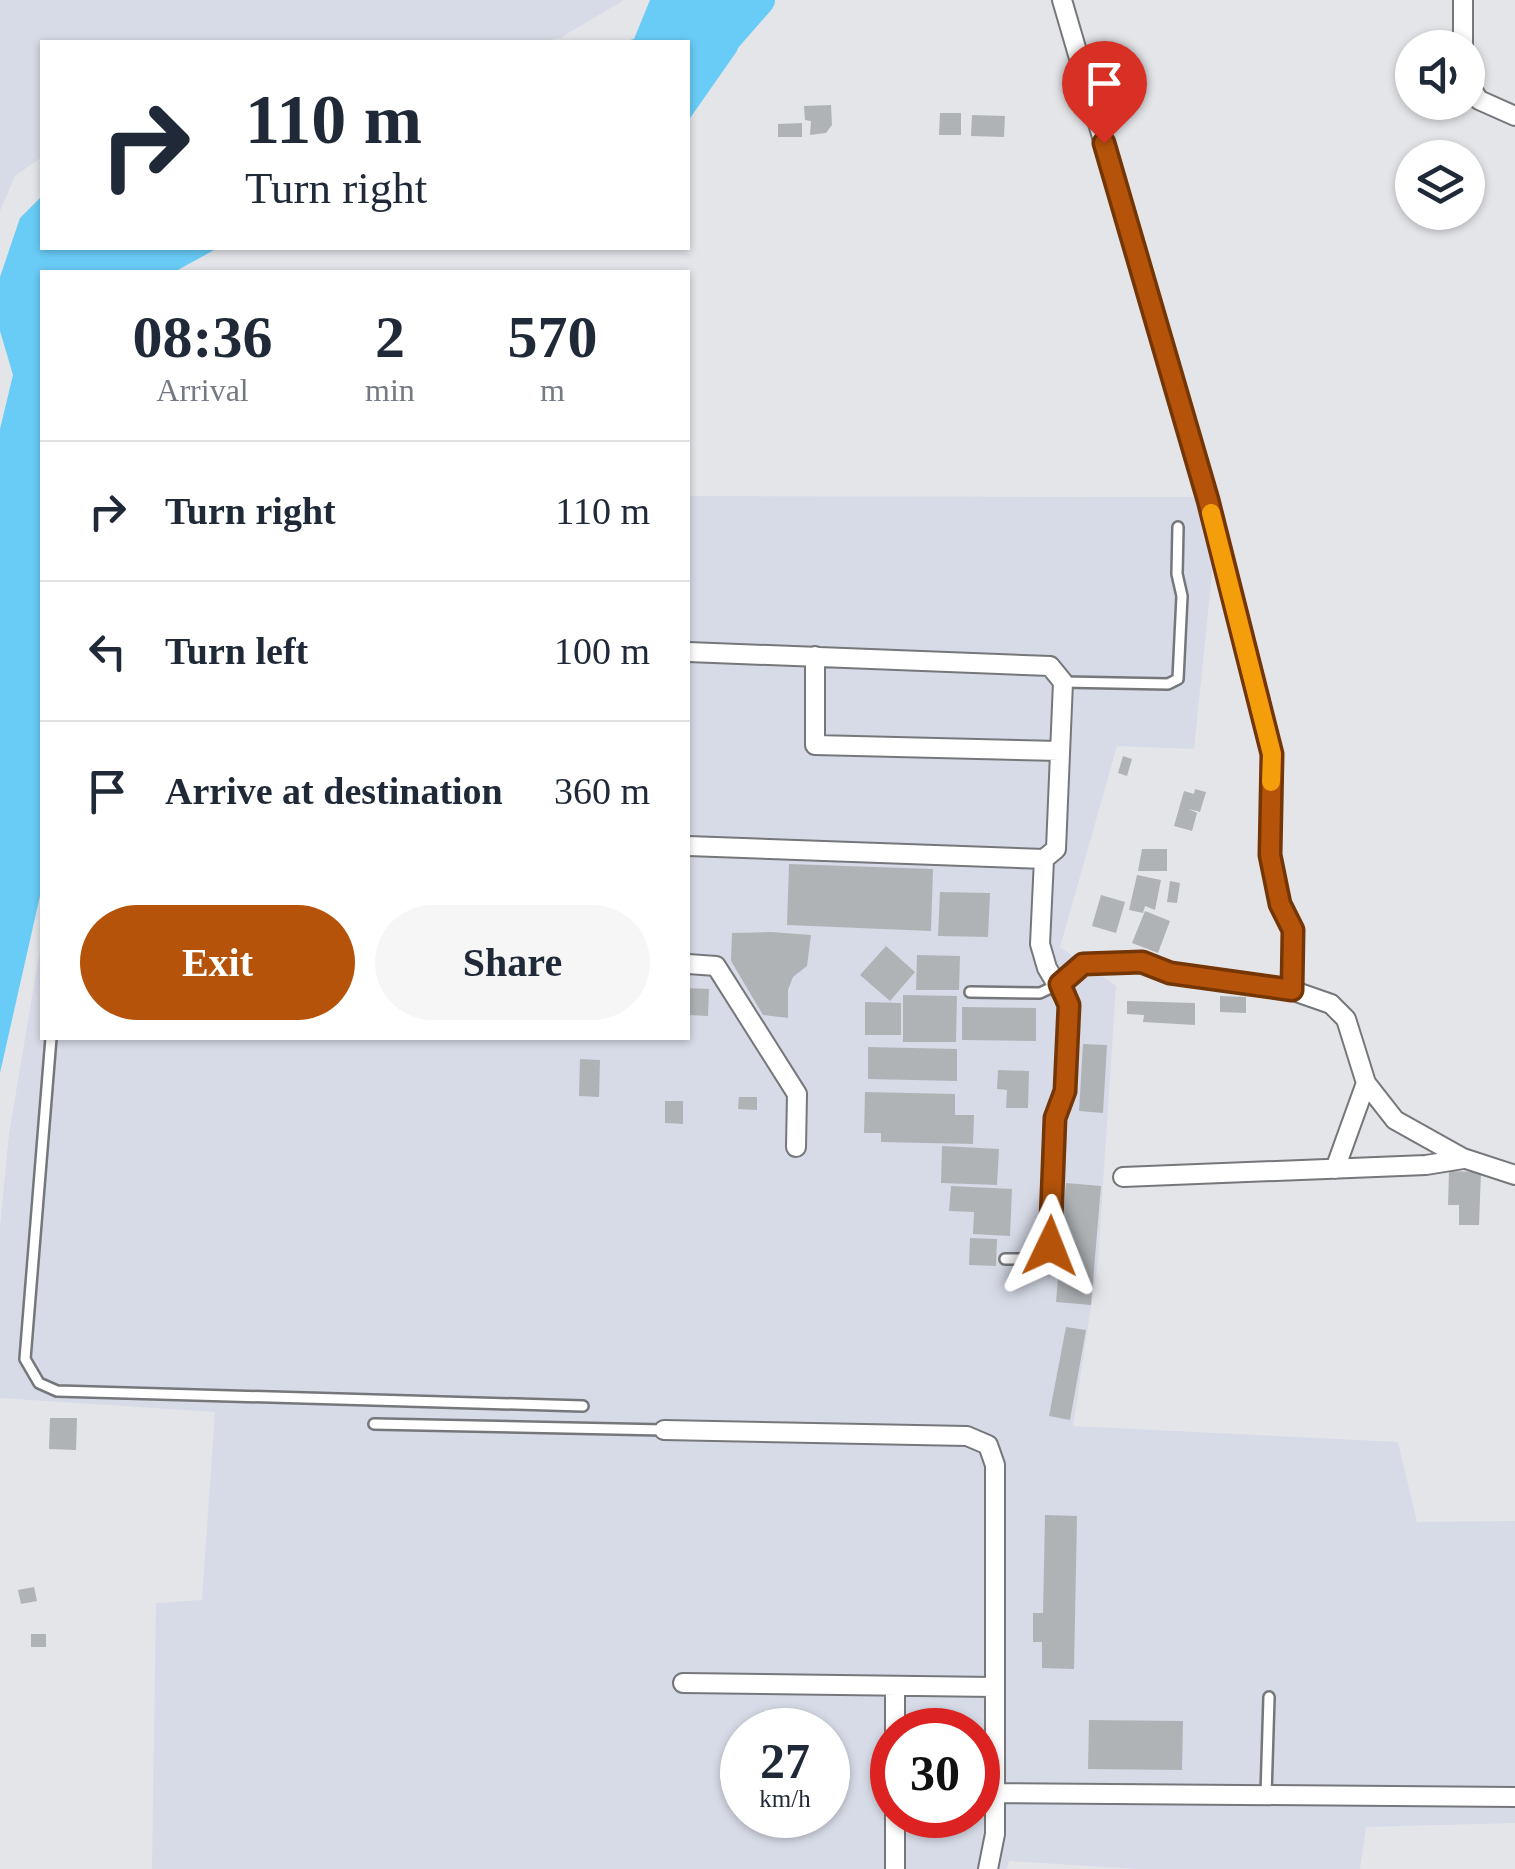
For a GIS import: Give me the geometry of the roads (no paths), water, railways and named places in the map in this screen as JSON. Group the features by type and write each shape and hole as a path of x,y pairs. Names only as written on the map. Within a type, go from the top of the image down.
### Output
{"street":[{"path":"1062,0 1208,500 1272,754 1270,855 1280,904 1293,930 1292,990"},
{"path":"1462,30 1463,0"},
{"path":"1485,103 1515,116"},
{"path":"690,652 1050,666 1063,682 1056,849 1044,859 690,846"},
{"path":"816,656 815,744 1060,751"},
{"path":"1044,859 1040,944 1047,968 1069,1005 1065,1091 1055,1118 1050,1246"},
{"path":"1060,984 1083,964 1142,962 1170,973 1292,990 1332,1004 1346,1019 1366,1082 1395,1120 1424,1140 1463,1158 1515,1175"},
{"path":"690,964 716,966 798,1094 796,1147"},
{"path":"1335,1169 1366,1082"},
{"path":"1123,1177 1335,1169 1463,1158"},
{"path":"664,1430 967,1436 988,1445 995,1464 994,1708"},
{"path":"684,1683 994,1687"},
{"path":"895,1686 895,1708"},
{"path":"1000,1794 1515,1797"},
{"path":"895,1838 895,1869"},
{"path":"988,1869 993,1838"}],"lane":[{"path":"1063,682 1168,684 1178,678 1182,596 1177,574 1178,527"},
{"path":"970,992 1040,993 1060,984"},
{"path":"51,1040 25,1358 39,1383 57,1391 583,1406"},
{"path":"1004,1259 1026,1258 1050,1246"},
{"path":"374,1424 664,1430"},
{"path":"1266,1795 1269,1697"}],"water":[{"path":"650,0 750,0 737,51 690,118 690,40 630,40"},
{"path":"40,198 40,250 214,250 178,270 40,270 40,896 0,1073 0,429 13,375 0,331 0,277 20,218"}],"waterway":[{"path":"690,80 760,0"}]}
